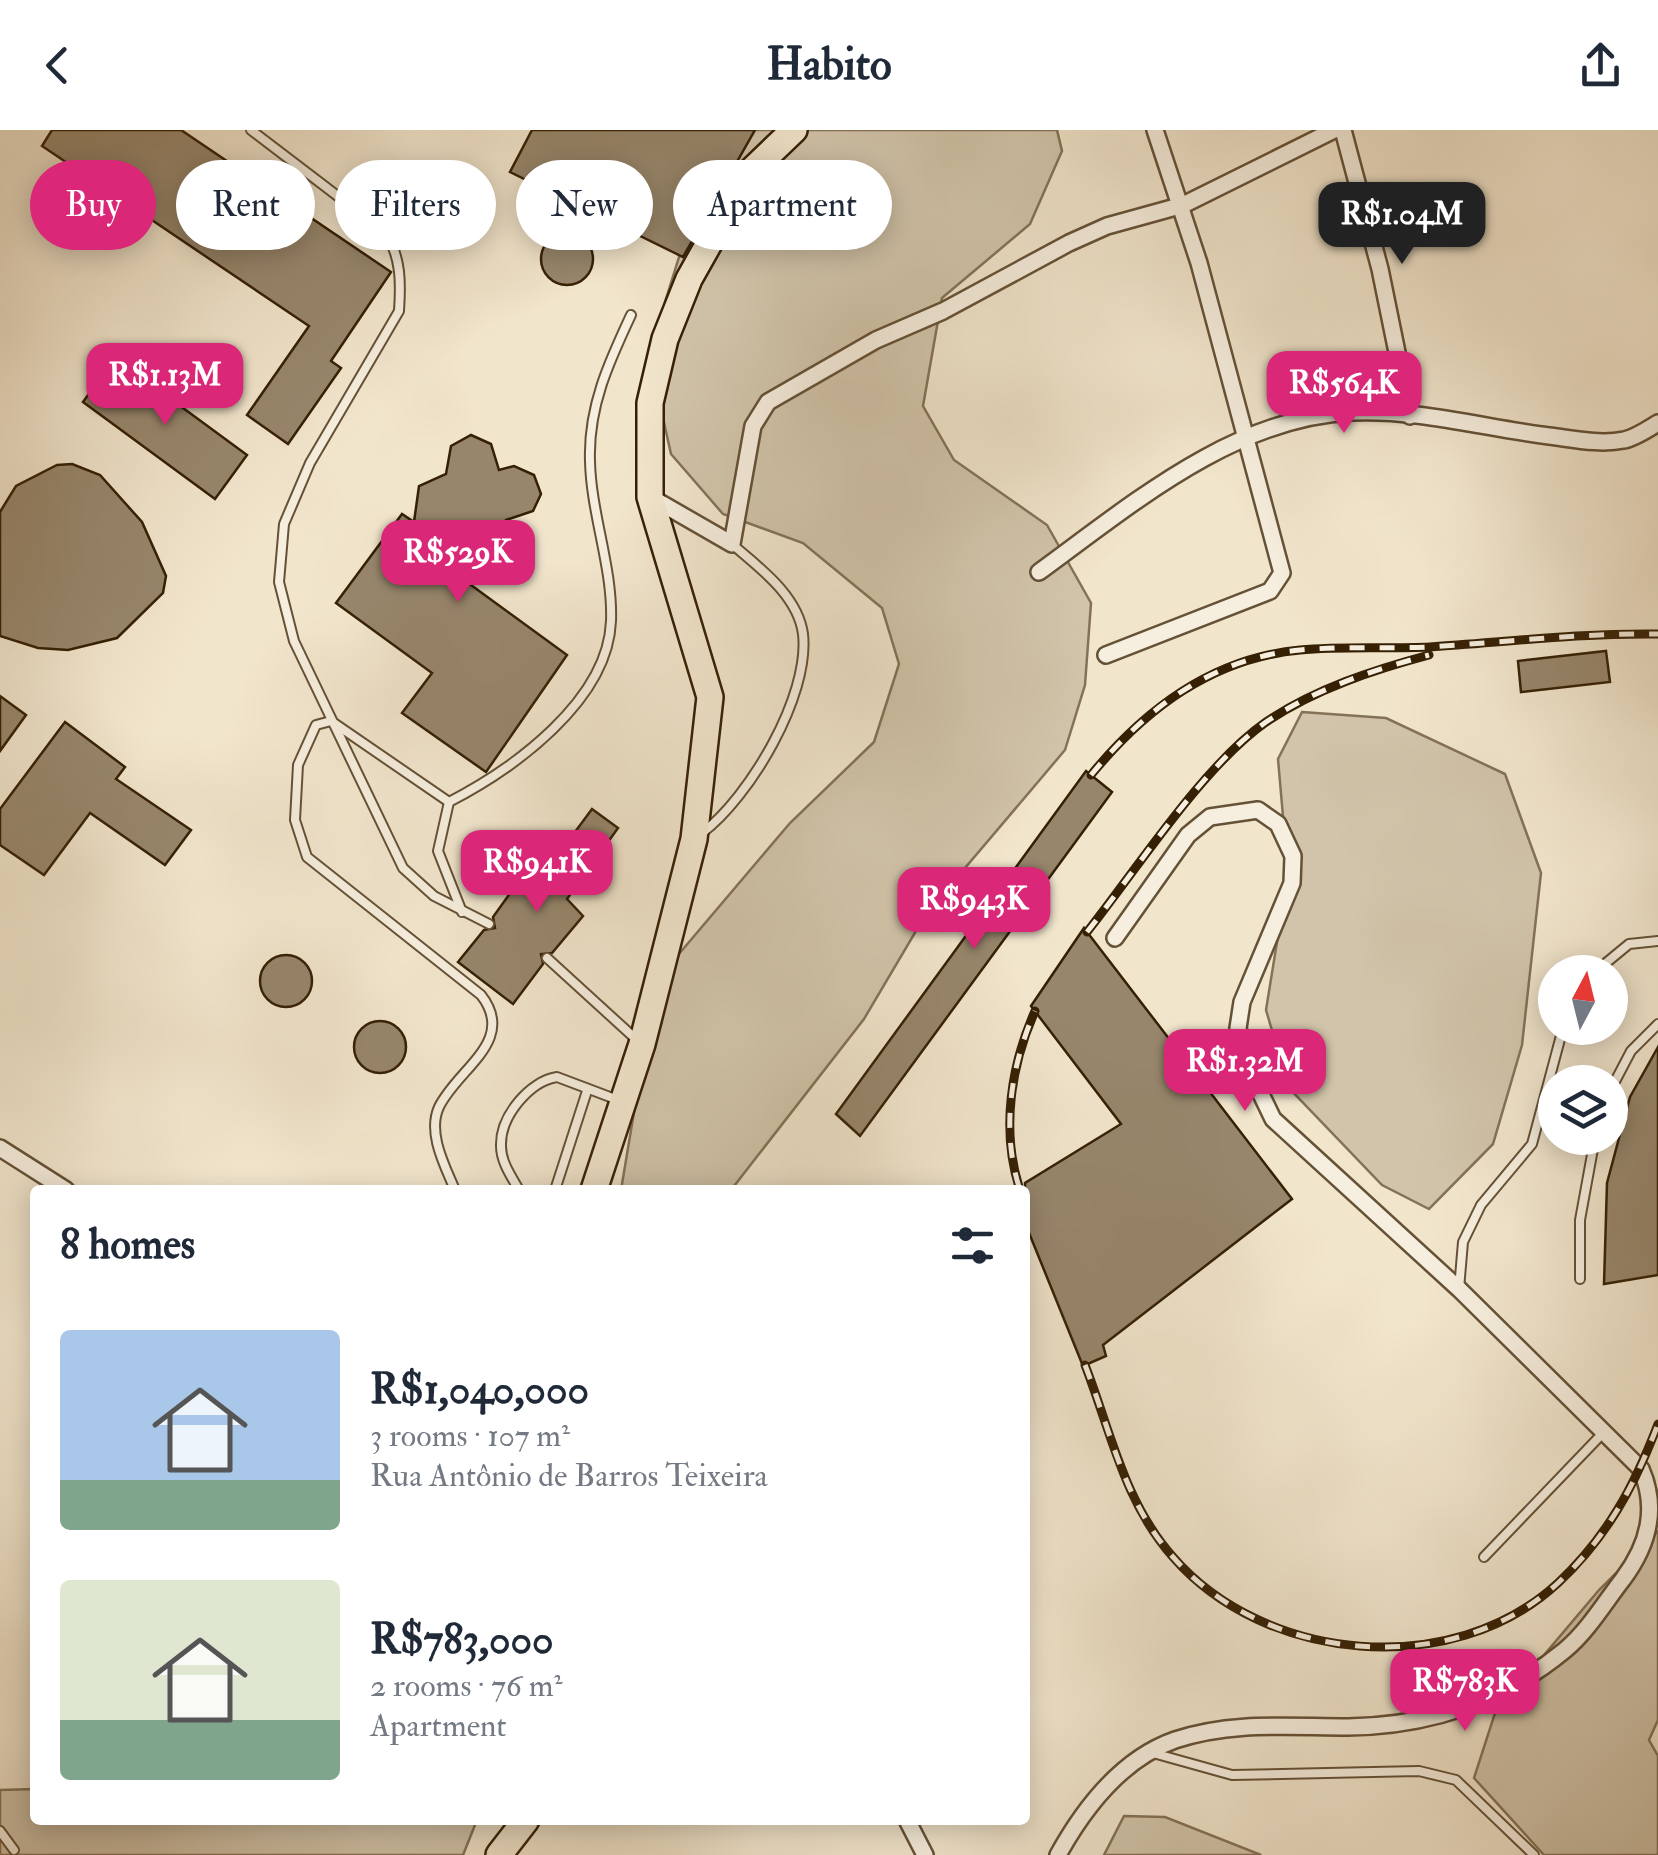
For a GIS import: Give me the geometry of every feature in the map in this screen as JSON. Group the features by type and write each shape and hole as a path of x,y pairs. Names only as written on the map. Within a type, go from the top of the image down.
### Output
{"main road":[{"path":"596,1185 642,1044 694,839 710,697 650,497 650,402 665,339 689,279 748,174 794,130"},
{"path":"500,1855 522,1825"}],"street":[{"path":"1106,655 1270,591 1282,573 1182,205 1156,130"},
{"path":"650,497 732,544 753,426 768,402 876,340 943,311 1070,243 1107,226 1182,205 1334,130"},
{"path":"1343,130 1380,268 1410,416"},
{"path":"1039,572 1102,526 1243,437 1299,420 1352,412 1410,416 1589,441 1626,440 1658,423"},
{"path":"1058,1855 1082,1812 1113,1780 1171,1742 1231,1728 1403,1724 1451,1716 1508,1688 1566,1650 1642,1554 1653,1519 1654,1491 1641,1469 1460,1289 1274,1119 1247,1065 1238,1028 1242,1002 1292,883 1293,856 1278,824 1258,810 1210,817 1188,836 1115,938"},
{"path":"0,1148 58,1185"},
{"path":"910,1825 925,1855"}],"lane":[{"path":"252,130 386,232 399,266 399,311 310,463 284,524 279,582 294,641 403,868 462,912 488,924"},
{"path":"448,802 499,776 544,738 587,687 605,656 611,621 590,458 599,384 631,314"},
{"path":"694,839 726,816 753,782 792,694 801,662 803,632 779,584 732,544"},
{"path":"331,720 448,802"},
{"path":"331,720 316,725 298,765 295,820 307,858 481,996 493,1011 494,1034 438,1108 436,1134 453,1185"},
{"path":"448,802 438,850 462,912"},
{"path":"1616,955 1629,944 1658,940"},
{"path":"548,958 642,1044"},
{"path":"1624,1065 1631,1051 1658,1024"},
{"path":"1460,1289 1463,1242 1481,1205 1532,1144 1558,1045"},
{"path":"516,1185 504,1164 502,1130 530,1086 558,1076 623,1102"},
{"path":"557,1185 587,1090"},
{"path":"1580,1279 1580,1220 1591,1155"},
{"path":"1484,1557 1603,1433"},
{"path":"1153,1753 1232,1775 1419,1771 1456,1780 1534,1855"},
{"path":"0,1831 14,1850"}],"shaded area":[{"path":"739,130 1057,130 1062,151 1030,224 942,298 923,406 954,460 1047,525 1091,603 1085,685 1065,750 926,914 864,1019 735,1185 622,1185 656,981 790,823 874,742 899,664 882,608 803,543 723,514 671,454 657,391 665,302 681,250 892,250 892,160 710,160"},
{"path":"1302,712 1386,718 1505,774 1541,873 1522,1045 1493,1144 1429,1209 1382,1185 1289,1088 1266,1010 1288,874 1278,759"},
{"path":"1658,1531 1658,1720 1649,1740 1658,1756 1658,1855 1544,1855 1474,1778 1495,1713 1599,1590"},
{"path":"30,1789 30,1825 475,1825 463,1855 0,1855 0,1790"},
{"path":"1124,1816 1165,1817 1261,1855 1104,1855"}],"building":[{"path":"52,130 181,130 225,160 176,160 176,236 156,223 156,160 63,160 42,146"},
{"path":"532,130 755,130 738,160 673,160 673,250 687,250 683,257 653,242 653,160 516,160"},
{"path":"315,221 335,234 335,250 358,250 391,272 331,361 341,368 288,444 247,415 309,326 196,250 315,250"},
{"path":"543,250 591,250 591,269 577,283 557,283 543,269"},
{"path":"115,358 247,455 215,499 83,402"},
{"path":"471,435 491,444 499,470 514,466 534,475 541,494 533,511 506,520 506,542 471,585 567,655 486,772 402,713 432,673 336,603 402,514 414,522 419,486 446,474 451,446"},
{"path":"72,464 100,475 142,522 166,576 163,593 117,638 68,650 38,648 0,636 0,512 16,486 57,465"},
{"path":"1606,651 1610,682 1521,692 1518,661"},
{"path":"0,696 26,715 0,751"},
{"path":"65,722 125,767 116,779 191,830 165,865 90,813 44,875 0,845 0,809"},
{"path":"1086,771 1112,792 860,1136 836,1114"},
{"path":"592,809 618,828 567,899 583,916 552,953 541,954 543,964 513,1004 458,962 484,930 495,928 493,917 529,867 541,878"},
{"path":"1084,928 1292,1199 1103,1345 1106,1356 1083,1366 1030,1235 1030,1185 1025,1183 1121,1124 1031,1006"},
{"path":"286,955 304,963 312,981 304,999 286,1007 268,999 260,981 268,963"},
{"path":"380,1021 398,1029 406,1047 398,1065 380,1073 362,1065 354,1047 362,1029"},
{"path":"1658,1047 1658,1275 1604,1284 1607,1183 1614,1155 1628,1155 1630,1097"}],"railway":[{"path":"1091,775 1134,729 1183,691 1209,676 1268,655 1316,649 1658,634"},
{"path":"1087,932 1195,791 1242,741 1285,710 1324,690 1429,655"},
{"path":"1019,1185 1011,1143 1011,1098 1020,1053 1035,1011"},
{"path":"1085,1365 1130,1490 1173,1557 1211,1592 1257,1619 1307,1637 1360,1646 1414,1646 1466,1635 1515,1614 1558,1583 1591,1548 1617,1510 1658,1424"}]}
